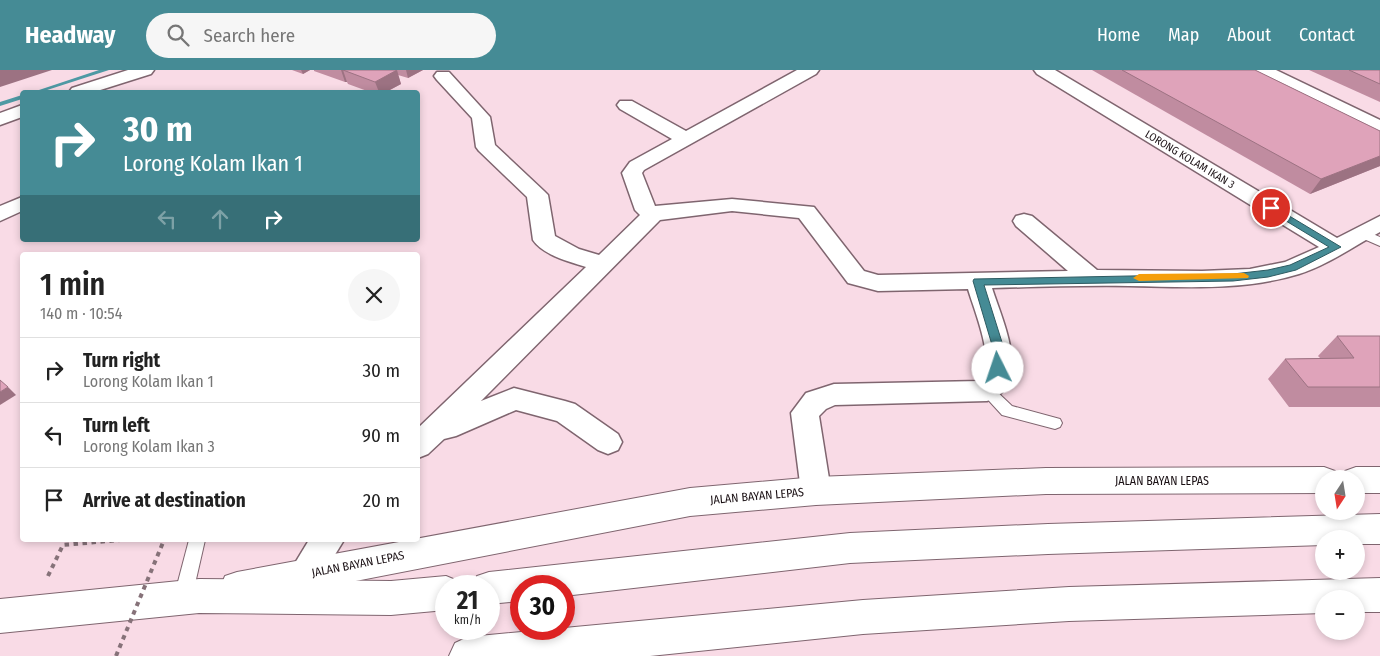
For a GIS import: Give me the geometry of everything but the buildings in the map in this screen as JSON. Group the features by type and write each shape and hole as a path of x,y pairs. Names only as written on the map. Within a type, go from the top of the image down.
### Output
{"main road":[{"name":"JALAN BAYAN LEPAS","path":"0,616 191,596 690,502 816,491 1046,481 1315,480"},
{"path":"1365,480 1380,480"},
{"path":"500,587 850,548 1058,538 1380,529"},
{"name":"JALAN BAYAN LEPAS","path":"191,596 391,598 435,594"},
{"path":"468,656 863,617 1069,604 1380,595"}],"street":[{"path":"84,90 144,70"},
{"path":"810,70 684,138 634,170 632,174 646,210 654,214 732,205 806,212 856,277 878,283 1233,277 1268,274 1293,267 1374,232"},
{"name":"LORONG KOLAM IKAN 3","path":"1044,70 1336,247"},
{"path":"1262,70 1380,127"},
{"path":"443,76 481,116 486,147 537,195 544,240 571,254 604,265"},
{"path":"626,105 684,138"},
{"path":"0,119 20,112"},
{"path":"0,214 20,204"},
{"path":"425,440 654,214"},
{"path":"1024,221 1091,278"},
{"path":"816,491 805,413 816,401 834,395 987,391 997,380 1000,355 978,281"},
{"path":"425,440 514,399 565,412 608,442"},
{"path":"305,573 327,542"}],"lane":[{"path":"987,391 1007,411 1055,423"},
{"path":"191,596 196,542"}],"path":[{"path":"63,545 97,542"},
{"path":"116,656 163,542"}],"waterway":[{"path":"42,90 106,70"},
{"path":"0,104 20,98"}],"slow traffic":[{"path":"1139,278 1244,276"}],"route":[{"path":"998,368 1000,355 978,281 1233,277 1268,274 1293,267 1336,247 1271,208"}]}
